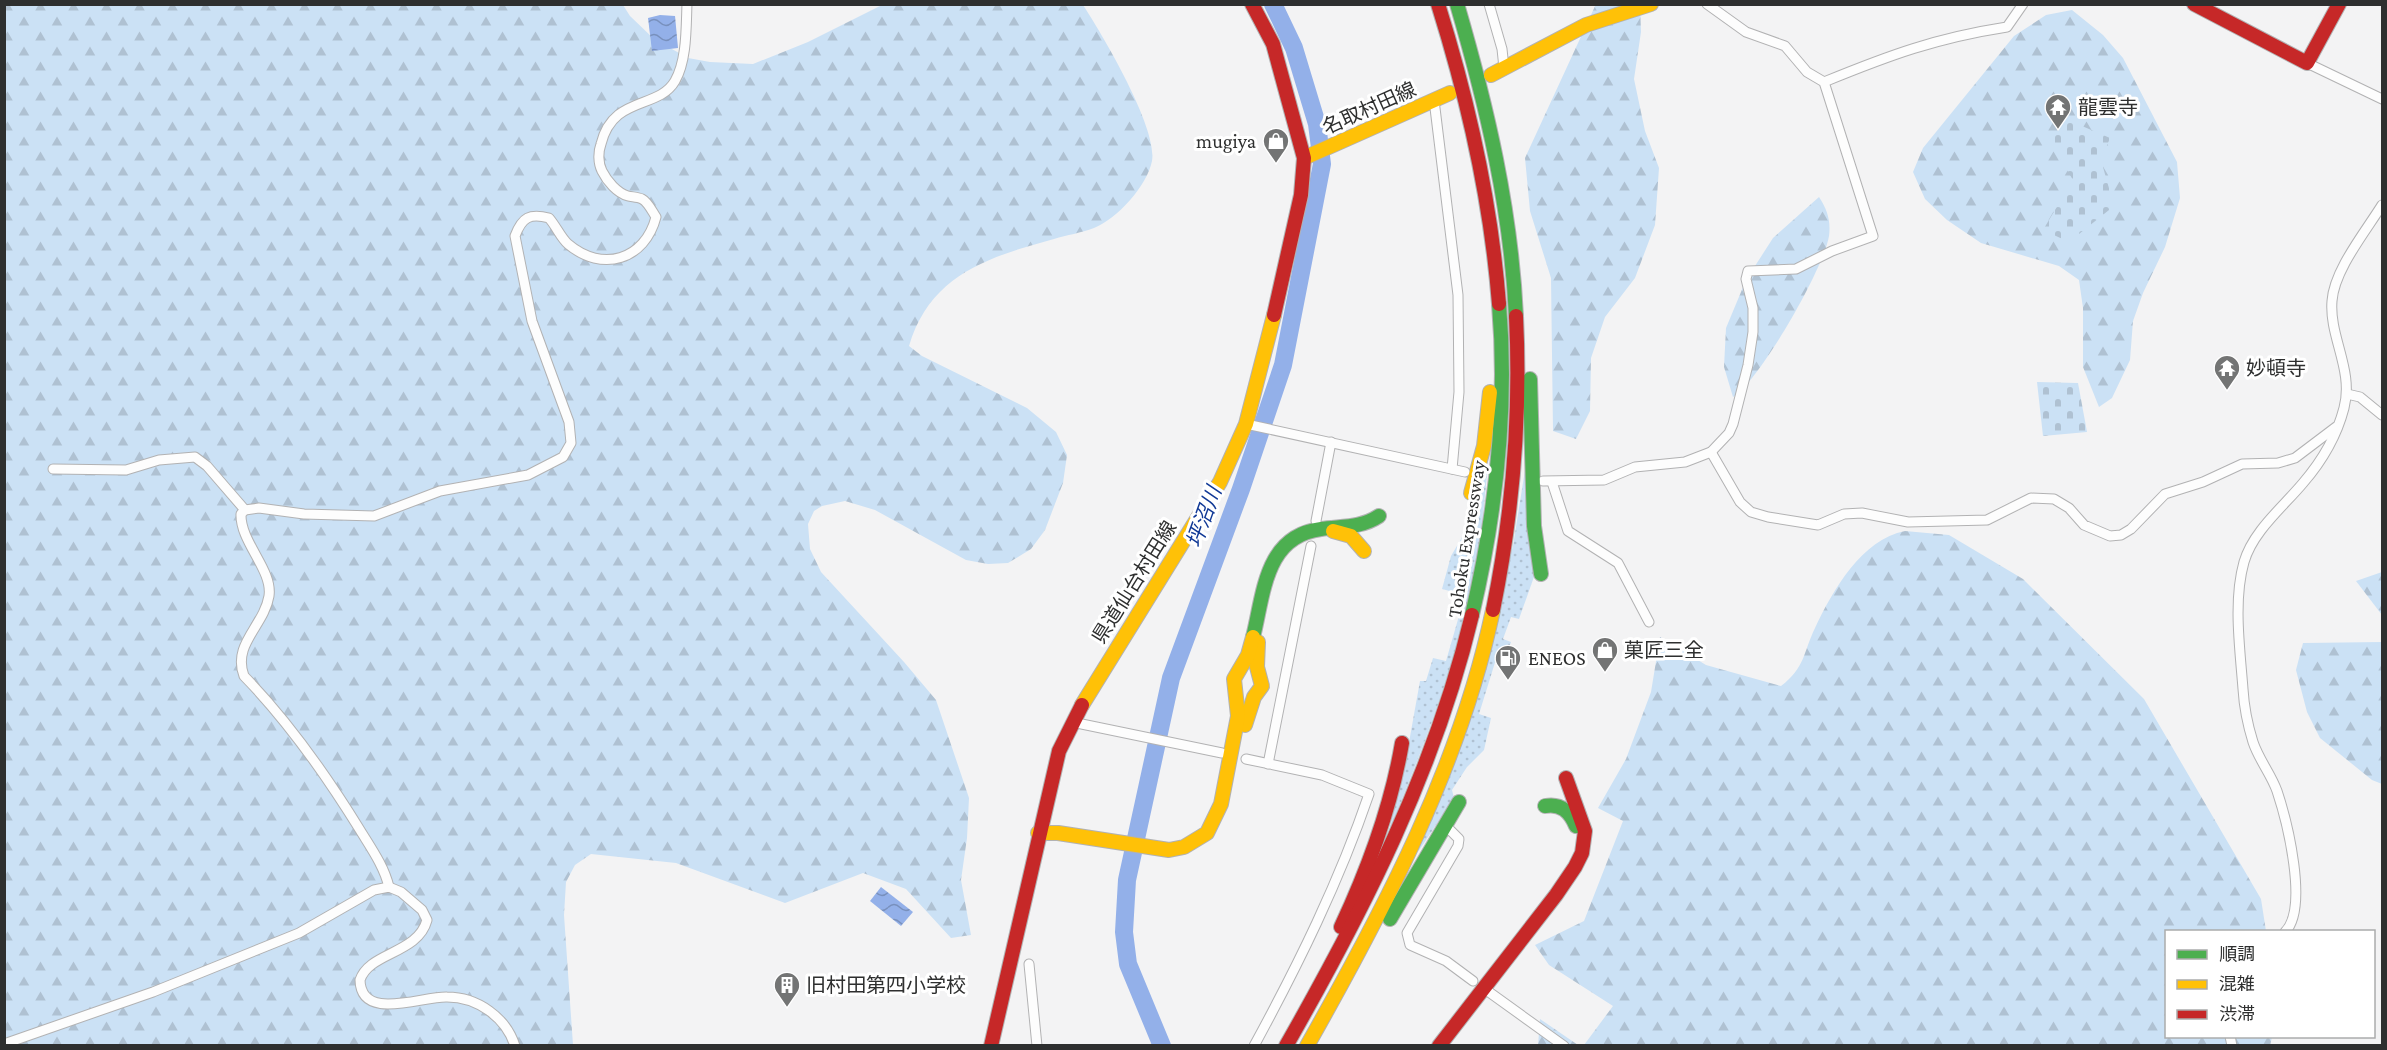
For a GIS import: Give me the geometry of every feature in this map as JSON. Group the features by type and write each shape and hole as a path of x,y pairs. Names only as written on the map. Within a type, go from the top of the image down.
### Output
{"main road":[{"name":"県道仙台村田線","path":"991,1046 1038,832 1059,751 1072,722 1220,482 1250,425 1301,195 1306,158 1273,44 1252,4"},
{"name":"Tohoku Expressway","path":"1286,1046 1330,972 1400,832 1442,725 1475,612 1494,503 1502,393 1500,294 1487,191 1466,99 1438,4"},
{"name":"Tohoku Expressway","path":"1306,1046 1384,906 1422,826 1460,729 1492,616 1512,503 1519,392 1516,289 1502,188 1484,94 1457,4"},
{"path":"1491,75 1586,25 1651,4"},
{"path":"2194,4 2307,63 2339,4"},
{"name":"名取村田線","path":"1306,158 1450,93"},
{"path":"1502,188 1516,234 1524,299 1532,418 1534,526 1541,574"},
{"path":"1471,493 1484,446 1491,375 1490,290 1484,230 1487,191"},
{"path":"1155,854 1198,841 1213,826 1221,804 1238,716 1234,679 1244,664 1251,644 1265,580 1281,548 1292,538 1306,532 1326,527 1356,525 1373,521 1379,516"},
{"path":"1038,832 1058,833 1118,849 1177,856 1198,849 1210,840 1220,827 1228,805 1249,708 1262,686 1257,658 1268,592 1286,552 1304,538 1339,531 1359,542 1364,551"},
{"path":"1279,1046 1319,973 1379,838 1393,795 1402,743"},
{"path":"1439,1046 1559,890 1580,854 1585,839 1585,825 1569,793 1566,778"},
{"path":"1316,1046 1433,842 1459,802"},
{"path":"1430,1046 1565,873 1576,845 1577,829 1569,812 1561,806 1554,804 1545,806"}],"street":[{"path":"515,1046 495,1016 474,1002 447,997 387,1005 376,1004 363,993 360,980 366,970 416,939 427,920 422,910 410,899 389,887 378,860 342,801 295,733 244,676 240,666 242,649 263,615 269,594 267,580 241,524 241,514 245,510 259,508 304,514 374,516 440,491 528,475 556,463 563,457 571,443 567,413 532,321 515,236 520,223 528,216 537,215 549,218 566,243 582,254 597,258 621,257 646,243 656,217 642,199 625,195 610,184 601,169 599,151 607,126 614,118 632,106 666,91 674,83 685,38 687,4"},
{"path":"1489,4 1502,49 1504,68"},
{"path":"1649,622 1618,563 1568,531 1547,482 1604,480 1635,467 1684,462 1711,452 1729,433 1733,424 1748,365 1753,332 1753,308 1746,279 1748,272 1796,269 1832,251 1873,236 1824,82 1807,72 1785,46 1746,32 1707,4"},
{"path":"1824,82 1913,46 1962,34 2007,27 2023,4"},
{"path":"2307,63 2382,99"},
{"path":"1434,100 1458,295 1459,392 1452,469"},
{"path":"2287,930 2296,910 2292,858 2277,789 2259,755 2249,726 2243,692 2239,594 2244,561 2259,533 2310,474 2328,449 2338,426 2347,394 2346,368 2336,334 2332,300 2340,274 2382,205"},
{"path":"2347,394 2360,397 2382,415"},
{"path":"1250,425 1465,472"},
{"path":"1711,452 1740,502 1751,512 1768,517 1818,525 1844,514 1862,513 1908,522 1987,520 2031,498 2054,499 2069,508 2085,525 2110,536 2121,535 2131,529 2165,494 2203,482 2242,464 2278,463 2295,458 2338,426"},
{"path":"1316,521 1331,442"},
{"path":"53,470 126,470 159,460 195,457 207,466 245,510"},
{"path":"1268,764 1311,546"},
{"path":"1072,722 1163,739 1221,753"},
{"path":"1246,759 1322,775 1383,800"},
{"path":"1254,1046 1312,934 1357,830 1369,794"},
{"path":"1450,830 1459,839 1458,846 1407,933 1407,940 1410,945 1446,961 1473,981"},
{"path":"4,1044 153,992 299,933 374,890 389,887"},
{"path":"1029,964 1037,1046"},
{"path":"1489,992 1564,1046"}],"green space":[{"path":"1596,4 1640,5 1641,32 1634,79 1645,131 1659,168 1655,225 1635,278 1605,317 1591,358 1590,411 1576,439 1553,431 1551,278 1530,211 1525,158"},
{"path":"5,5 623,5 630,16 654,39 688,58 710,62 753,64 808,42 882,5 1083,5 1127,82 1146,127 1152,146 1152,161 1144,181 1130,200 1103,224 1006,253 965,273 931,302 909,346 922,356 1027,408 1056,432 1067,455 1063,483 1045,530 1031,549 1008,563 988,564 966,560 875,510 845,501 822,506 814,511 808,524 810,549 821,572 936,700 969,798 967,838 961,880 971,935 951,938 906,889 863,873 785,903 676,863 591,854 575,865 566,882 564,915 573,1045 5,1046"},
{"path":"2072,10 2103,35 2123,58 2177,162 2180,198 2165,247 2143,293 2133,321 2130,360 2112,398 2099,407 2083,367 2083,308 2079,280 2059,266 1981,243 1947,220 1925,199 1913,172 1923,148 2014,36 2046,15"},
{"path":"2068,120 2110,138 2101,160 2114,206 2069,242 2043,230 2073,180 2050,142"},
{"path":"1819,197 1828,215 1829,236 1816,272 1774,347 1745,387 1733,397 1724,367 1726,328 1746,280 1773,238"},
{"path":"2037,382 2078,383 2087,432 2043,436"},
{"path":"1488,464 1478,553 1460,633 1440,700 1389,831 1406,759 1420,681 1426,681 1433,658 1446,661 1461,609 1458,608 1461,594 1442,589 1451,556 1464,534 1466,520"},
{"path":"1525,470 1535,574 1519,619 1511,617 1503,639 1511,642 1505,658 1497,656 1479,714 1491,718 1484,750 1467,767 1452,790 1454,798 1418,852 1513,546"},
{"path":"1905,531 1949,535 2023,579 2144,699 2261,899 2266,930 2165,930 2165,1038 2272,1038 2270,1046 1584,1045 1613,1006 1549,965 1535,945 1584,921 1623,821 1598,808 1626,759 1651,692 1660,637 1706,665 1781,686 1795,673 1822,613 1840,583 1862,555 1875,544"},
{"path":"2382,572 2382,615 2356,581"},
{"path":"2382,642 2382,784 2372,780 2320,738 2307,712 2296,670 2303,643"},
{"path":"1540,1019 1578,1045 1538,1046"}],"water":[{"path":"660,15 675,16 678,48 652,51 648,18"},
{"path":"881,887 913,912 901,926 870,901"}],"waterway":[{"name":"坪沼川","path":"1162,1046 1128,964 1124,932 1127,880 1171,678 1241,489 1283,365 1322,164 1317,124 1294,48 1273,4"}],"traffic: fast":[{"path":"1457,4 1496,158 1509,237 1516,316"},
{"path":"1472,615 1488,538 1498,461 1502,383 1499,304"},
{"path":"1530,379 1534,526 1541,574"},
{"path":"1253,637 1270,569 1288,543 1302,534 1321,529 1358,525 1379,516"},
{"path":"1390,919 1459,802"},
{"path":"1545,806 1560,807 1571,817 1576,826"}],"traffic: slow":[{"path":"1491,75 1586,25 1651,4"},
{"path":"1304,158 1450,93"},
{"path":"1082,705 1220,482 1246,424 1274,315"},
{"path":"1471,493 1484,446 1490,392"},
{"path":"1333,531 1351,536 1364,551"},
{"path":"1307,1046 1364,942 1417,835 1461,725 1479,668 1493,610"},
{"path":"1038,833 1058,833 1169,850 1184,847 1207,833 1221,804 1238,716 1234,679 1248,655 1253,637"},
{"path":"1245,725 1254,697 1262,686 1257,667 1258,642"}],"traffic: jam":[{"path":"1252,4 1273,44 1304,158 1301,195 1274,315"},
{"path":"1438,4 1477,152 1490,228 1499,304"},
{"path":"2194,4 2307,63 2339,4"},
{"path":"1493,610 1506,537 1514,463 1517,390 1516,316"},
{"path":"1286,1046 1343,943 1394,837 1438,728 1457,672 1472,615"},
{"path":"991,1046 1059,751 1082,705"},
{"path":"1341,927 1378,837 1392,791 1402,743"},
{"path":"1439,1046 1556,895 1582,853 1585,831 1566,778"}],"place":[{"name":"龍雲寺","path":"2058,130"},
{"name":"mugiya","path":"1276,164"},
{"name":"妙頓寺","path":"2227,391"},
{"name":"菓匠三全","path":"1605,673"},
{"name":"ENEOS","path":"1508,681"},
{"name":"旧村田第四小学校","path":"787,1008"}]}
